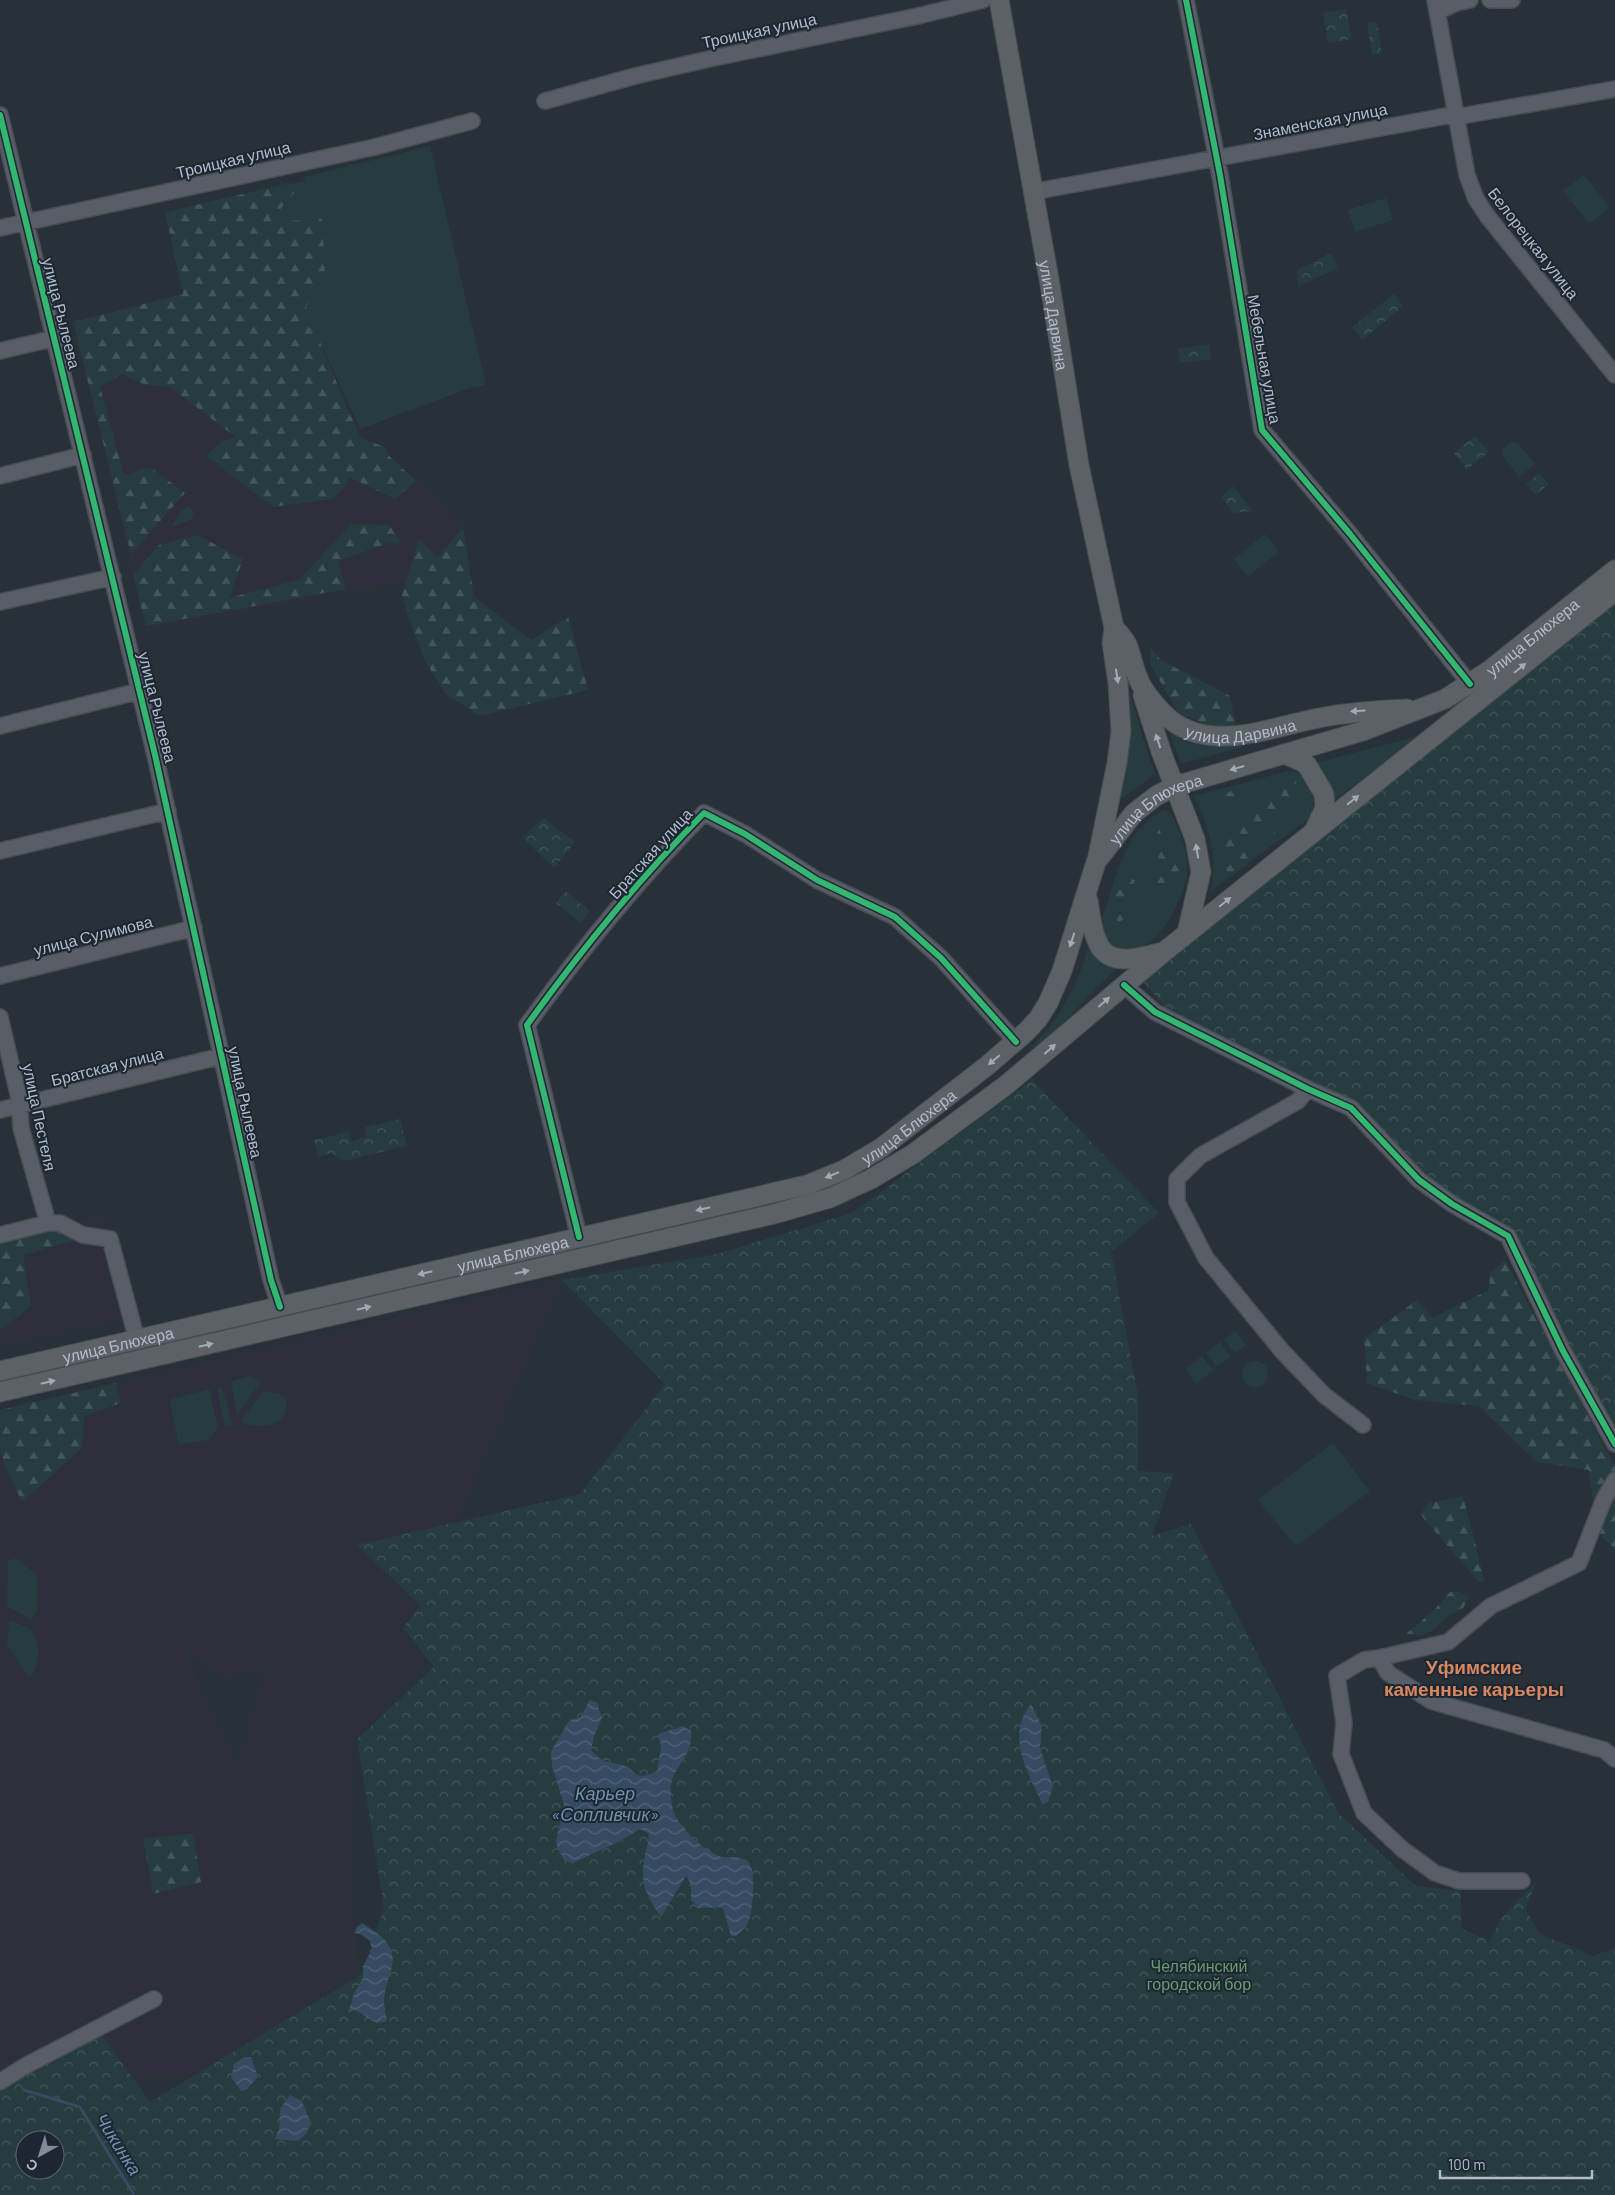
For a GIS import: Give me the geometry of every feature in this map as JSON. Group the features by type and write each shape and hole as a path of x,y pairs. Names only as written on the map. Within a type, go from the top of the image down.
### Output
{"main road":[{"name":"улица Дарвина","path":"999,0 1050,285 1079,465 1114,628 1112,643 1118,683 1121,730 1117,763 1096,862"},
{"name":"улица Блюхера","path":"0,1371 579,1236 807,1185 844,1170 881,1148 1016,1042 1038,1019 1048,1003 1062,971 1096,862 1134,813 1156,796 1175,786 1363,731 1424,708 1470,684 1615,570"},
{"name":"улица Блюхера","path":"0,1392 764,1216 830,1198 870,1179 913,1154 1019,1075 1164,951 1475,705 1615,590"},
{"name":"улица Дарвина","path":"1114,628 1127,640 1138,680 1162,712 1190,732 1214,737 1241,735 1350,712 1424,708"},
{"path":"1138,680 1195,839 1201,872 1187,933"},
{"path":"1284,754 1301,761 1307,766 1324,794 1325,808 1315,830"},
{"path":"1087,894 1093,933 1099,946 1106,954 1118,958 1136,959 1164,951"},
{"path":"280,1307 284,1328"}],"street":[{"name":"Троицкая улица","path":"545,101 635,76 918,16 982,0"},
{"name":"Мебельная улица","path":"1186,0 1216,158 1262,430 1350,534 1470,684"},
{"path":"1436,6 1470,0"},
{"path":"1490,0 1512,0"},
{"name":"Белорецкая улица","path":"1436,6 1471,188 1480,206 1615,375"},
{"name":"Знаменская улица","path":"1032,192 1446,116 1456,117 1615,89"},
{"name":"улица Рылеева","path":"0,114 140,691 271,1280 280,1307"},
{"name":"Троицкая улица","path":"0,228 375,147 472,121"},
{"path":"0,351 55,338"},
{"path":"0,476 83,456"},
{"path":"0,602 113,577"},
{"path":"0,726 140,691"},
{"path":"0,851 168,811"},
{"name":"Братская улица","path":"579,1236 527,1025 566,970 591,940 666,852 704,813 745,834 817,880 895,917 941,958 1016,1042"},
{"name":"улица Сулимова","path":"0,976 194,928"},
{"path":"1124,985 1155,1012 1308,1089 1351,1108 1419,1180 1452,1204 1508,1236 1564,1352 1615,1444"},
{"name":"улица Пестеля","path":"0,1017 19,1106 21,1128 48,1223"},
{"name":"Братская улица","path":"0,1110 222,1056"},
{"path":"1308,1089 1298,1101 1200,1156 1177,1179 1178,1202 1206,1258 1282,1351 1324,1395 1363,1425"},
{"path":"0,1235 48,1223 60,1223 84,1235 110,1239 137,1340"},
{"path":"1522,1881 1459,1881 1435,1873 1402,1849 1364,1813 1341,1754 1344,1723 1337,1676 1364,1660 1448,1642 1492,1606 1579,1564 1604,1499 1615,1480"},
{"path":"1379,1658 1388,1672 1432,1701 1604,1750 1615,1759"},
{"path":"0,2082 25,2066 154,1999"}],"shaded area":[{"path":"252,192 360,429 436,497 444,500 453,519 460,517 469,573 397,584 146,630 73,322 183,294 165,212"},
{"path":"102,1217 127,1318 0,1348 0,1242"},
{"path":"562,1280 420,1604 399,1629 425,1666 352,1744 357,1973 202,2076 0,2078 0,1410 376,1321","holes":["184,1650 224,1679 266,1668 237,1764"]}],"green space":[{"path":"1346,9 1351,39 1328,43 1323,13"},
{"path":"1377,22 1382,54 1372,55 1367,23"},
{"path":"430,146 486,385 470,388 360,429 252,192 305,181 304,177"},
{"path":"1584,175 1610,208 1589,224 1563,191"},
{"path":"290,183 294,193 281,208 286,221 322,219 325,273 306,307 347,408 361,438 385,447 388,455 416,481 395,499 349,477 344,488 332,499 273,507 206,456 222,441 236,437 171,388 143,384 122,374 100,387 124,475 150,467 185,493 131,554 73,322 183,294 165,212"},
{"path":"1386,198 1393,220 1355,232 1348,210"},
{"path":"1331,253 1338,268 1298,286 1297,270"},
{"path":"1394,294 1403,306 1362,340 1352,327"},
{"path":"1209,344 1211,359 1180,363 1178,349"},
{"path":"1475,436 1489,452 1467,470 1454,453"},
{"path":"1511,442 1518,443 1535,464 1519,477 1502,454 1503,449"},
{"path":"1539,473 1549,484 1536,495 1526,484"},
{"path":"1233,486 1253,511 1233,513 1221,497"},
{"path":"186,507 190,507 194,513 191,520 171,527 181,511"},
{"path":"351,524 389,525 402,544 388,543 338,561 346,589 146,626 133,575 159,545 197,535 243,559 229,598 299,580"},
{"path":"463,527 474,597 531,640 568,617 588,690 480,716 446,694 425,661 402,595 419,539 438,557"},
{"path":"1265,534 1279,551 1248,577 1234,559"},
{"path":"1615,604 1615,1434 1509,1233 1422,1176 1353,1107 1170,1013 1139,977"},
{"path":"1150,648 1161,660 1230,696 1236,727 1219,730 1178,712 1151,666"},
{"path":"1127,682 1155,774 1116,803 1128,743"},
{"path":"1168,728 1183,736 1213,744 1245,742 1293,733 1181,764"},
{"path":"1423,735 1334,800 1315,763"},
{"path":"1293,770 1297,777 1294,795 1221,858 1216,837"},
{"path":"1288,771 1302,775 1311,787 1314,802 1312,816 1211,891 1213,854 1211,842 1194,796"},
{"path":"1246,784 1249,793 1237,809 1225,794"},
{"path":"1305,809 1307,820 1272,845 1270,836"},
{"path":"1165,810 1175,820 1186,851 1187,876 1184,887 1172,915 1152,940 1141,948 1129,951 1116,948 1105,938 1102,923 1116,875 1134,837 1153,817"},
{"path":"544,818 575,842 554,868 522,837"},
{"path":"1156,819 1167,852 1177,855 1184,847 1185,857 1179,863 1186,874 1180,883 1158,883 1159,848 1148,827"},
{"path":"1247,849 1254,853 1242,868 1231,876 1225,869"},
{"path":"1129,878 1135,880 1124,919 1119,922 1114,917 1115,896 1120,881"},
{"path":"565,891 590,911 581,923 556,903"},
{"path":"1088,948 1102,959 1119,966 1060,1026 1033,1048 1032,1046 1060,1013 1067,1001 1079,976"},
{"name":"Челябинский городской бор","path":"1032,1080 1159,1213 1111,1252 1138,1395 1138,1471 1174,1473 1152,1536 1191,1524 1338,1813 1416,1886 1460,1891 1462,1929 1490,1941 1501,1918 1537,1881 1525,1909 1540,1934 1593,1956 1615,1948 1615,2195 0,2195 0,2088 99,2031 150,2102 362,1974 384,1907 357,1739 434,1667 403,1628 420,1605 357,1545 580,1494 665,1384 562,1280 717,1254 852,1213"},
{"path":"400,1119 407,1146 343,1161 332,1153 318,1157 314,1140 348,1132 351,1141 367,1137 365,1127"},
{"path":"56,1227 75,1240 23,1255 31,1306 0,1330 0,1243"},
{"path":"1505,1260 1615,1467 1615,1550 1597,1531 1589,1470 1537,1462 1479,1406 1415,1400 1367,1383 1364,1339 1417,1300 1432,1318 1489,1290 1490,1273"},
{"path":"1235,1331 1246,1345 1235,1354 1224,1340"},
{"path":"1220,1342 1231,1357 1217,1367 1206,1353"},
{"path":"1202,1356 1213,1370 1196,1384 1185,1369"},
{"path":"1255,1361 1264,1365 1268,1374 1264,1383 1255,1387 1246,1383 1242,1374 1246,1365"},
{"path":"250,1376 261,1382 237,1415 231,1381"},
{"path":"116,1383 121,1403 84,1416 82,1448 22,1502 6,1469 0,1450 0,1410"},
{"path":"222,1386 232,1424 225,1427 217,1389"},
{"path":"209,1389 218,1427 208,1440 179,1445 169,1400"},
{"path":"267,1391 286,1398 287,1408 284,1415 273,1424 265,1426 240,1422 262,1392"},
{"path":"1333,1443 1370,1491 1296,1546 1258,1500"},
{"path":"1463,1496 1485,1582 1479,1582 1420,1514 1429,1503"},
{"path":"16,1558 37,1575 37,1613 30,1619 7,1606 8,1561"},
{"path":"1459,1591 1469,1597 1463,1608 1450,1614 1433,1630 1420,1636 1406,1634 1434,1610 1450,1592"},
{"path":"9,1620 29,1628 37,1640 38,1661 36,1668 29,1677 7,1645"},
{"path":"193,1834 201,1882 153,1894 143,1838"}],"water":[{"name":"Карьер «Сопливчик»","path":"590,1699 598,1707 602,1718 594,1736 591,1750 602,1760 627,1767 639,1775 643,1776 657,1771 661,1746 658,1734 683,1726 691,1731 691,1740 687,1754 673,1777 670,1787 673,1810 680,1824 700,1845 722,1857 742,1858 751,1866 753,1892 751,1912 747,1925 736,1936 731,1936 723,1907 699,1908 691,1900 691,1884 686,1876 661,1917 651,1902 643,1882 643,1866 648,1833 640,1829 620,1841 573,1863 565,1861 558,1850 556,1841 564,1805 552,1766 551,1751 570,1720 581,1717"},
{"path":"1031,1704 1042,1726 1040,1748 1053,1787 1048,1802 1042,1804 1021,1754 1019,1741 1023,1716"},
{"path":"362,1923 380,1936 390,1947 393,1958 385,1990 384,2004 387,2019 385,2022 377,2023 355,2010 348,2013 354,1994 363,1978 363,1966 372,1949 370,1941 360,1934 354,1933"},
{"path":"244,2057 251,2057 258,2077 246,2090 241,2091 231,2077 234,2064"},
{"path":"290,2095 302,2101 311,2124 306,2134 298,2141 275,2139 279,2129 280,2109"}],"waterway":[{"name":"Чикинка","path":"24,2090 80,2107 134,2195"}],"cycle path":[{"path":"1186,0 1220,175 1262,430 1350,534 1470,684"},
{"path":"0,115 155,755 271,1280 280,1307"},
{"path":"579,1237 527,1025 611,916 704,813 745,834 817,880 895,917 941,958 1016,1042"},
{"path":"1124,985 1155,1012 1308,1089 1351,1108 1419,1180 1452,1204 1508,1236 1563,1351 1615,1444"}],"district":[{"name":"Уфимские каменные карьеры","path":"1474,1677"}]}
